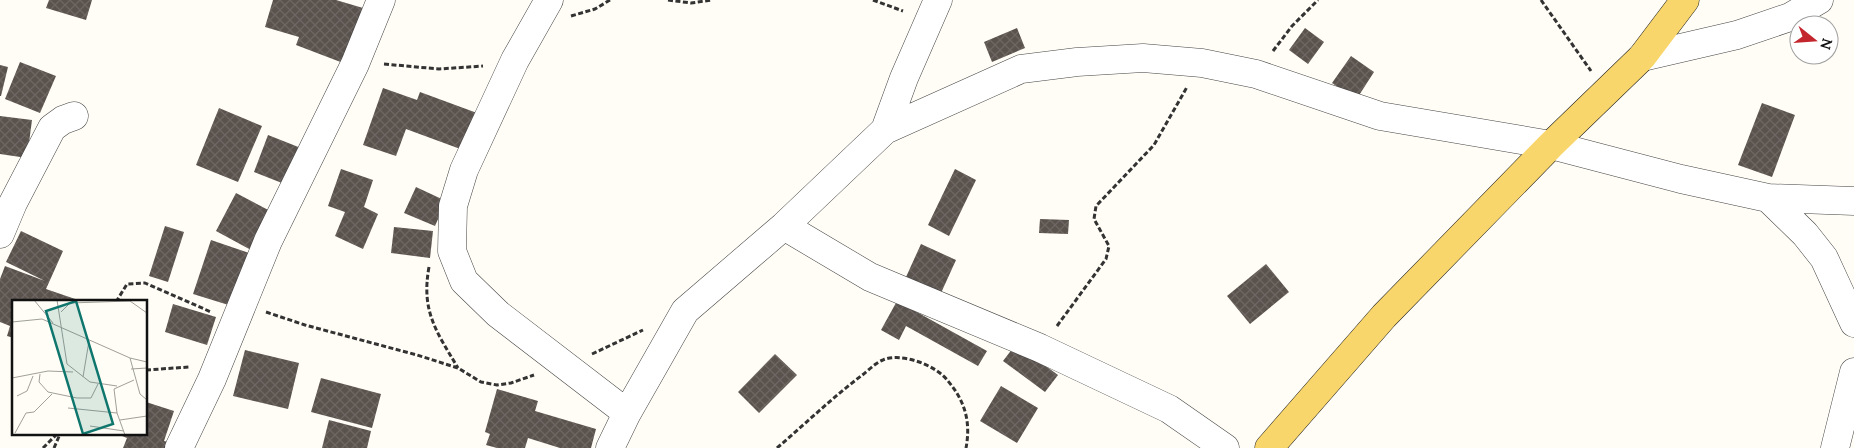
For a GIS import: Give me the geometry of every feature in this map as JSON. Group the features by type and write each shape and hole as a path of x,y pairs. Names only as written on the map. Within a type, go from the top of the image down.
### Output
{"main road":[{"path":"1270,448 1384,316 1551,145 1642,57 1685,0"}],"street":[{"path":"179,448 217,366 268,241 355,64 381,0"},
{"path":"549,0 515,60 464,170 453,206 452,252 464,281 498,314 626,413"},
{"path":"885,130 904,78 938,0"},
{"path":"1642,57 1737,35 1790,17 1819,0"},
{"path":"610,448 626,413 685,311 784,226 885,130 1021,69 1077,62 1143,58 1202,63 1256,74 1380,116 1551,145 1681,179 1768,198 1854,201"},
{"path":"0,234 13,203 52,128 63,120 74,116"},
{"path":"1768,198 1805,234 1824,258 1854,323"},
{"path":"784,226 870,277 1040,348 1169,410 1225,448"},
{"path":"1836,448 1854,372"}],"path":[{"path":"668,0 691,3 712,0"},
{"path":"1256,74 1292,26 1318,0"},
{"path":"1541,0 1606,92"},
{"path":"355,64 476,68 515,60"},
{"path":"1040,348 1106,259 1109,246 1094,219 1096,206 1154,145 1202,63"},
{"path":"117,300 127,284 145,282 238,313 305,325 417,355 458,368 481,382 498,385 511,383 564,366 685,311"},
{"path":"777,448 848,386 883,359 907,358 923,363 947,379 963,403 969,432 966,448"},
{"path":"148,370 217,366"},
{"path":"43,448 57,436"},
{"path":"54,448 58,436"}],"building":[{"path":"49,0 92,0 86,20 46,8"},
{"path":"273,0 336,0 363,8 358,23 351,66 296,45 299,37 265,27"},
{"path":"1017,28 1025,48 992,62 984,42"},
{"path":"1305,28 1324,42 1308,64 1289,50"},
{"path":"1351,56 1374,72 1356,100 1332,83"},
{"path":"20,62 56,76 40,113 5,99"},
{"path":"0,65 8,67 1,96 0,96"},
{"path":"383,88 417,100 420,92 477,113 463,150 406,129 396,156 363,145"},
{"path":"1762,103 1795,115 1772,177 1738,165"},
{"path":"219,108 262,126 238,182 196,165"},
{"path":"0,116 32,120 27,158 0,154"},
{"path":"268,135 306,150 292,187 254,172"},
{"path":"341,169 373,180 364,207 378,214 363,249 335,236 345,212 328,206"},
{"path":"955,169 976,180 949,236 928,225"},
{"path":"416,187 446,201 435,226 404,213"},
{"path":"236,193 272,212 251,250 216,231"},
{"path":"1040,219 1069,220 1068,234 1039,233"},
{"path":"165,226 184,232 168,282 149,276"},
{"path":"394,227 433,231 430,258 391,253"},
{"path":"21,231 63,251 46,289 78,300 12,300 12,337 7,336 10,326 0,322 0,279 5,266 45,281 6,262"},
{"path":"211,240 252,254 235,307 193,294"},
{"path":"921,244 956,260 941,293 906,277"},
{"path":"1266,264 1289,292 1250,324 1227,296"},
{"path":"897,301 987,351 978,366 906,326 899,340 881,330"},
{"path":"173,304 216,317 207,345 165,332"},
{"path":"1016,344 1058,375 1045,392 1003,361"},
{"path":"245,350 299,363 288,409 233,396"},
{"path":"775,354 797,375 759,413 738,392"},
{"path":"321,378 381,394 372,428 311,412"},
{"path":"1001,386 1038,408 1017,443 980,421"},
{"path":"497,389 538,401 535,411 596,429 591,448 560,448 528,438 525,448 497,448 486,445 490,434 485,432"},
{"path":"148,403 174,411 164,441 168,442 166,448 123,448 127,438 122,436 148,436"},
{"path":"329,420 371,431 367,448 322,448"}]}
